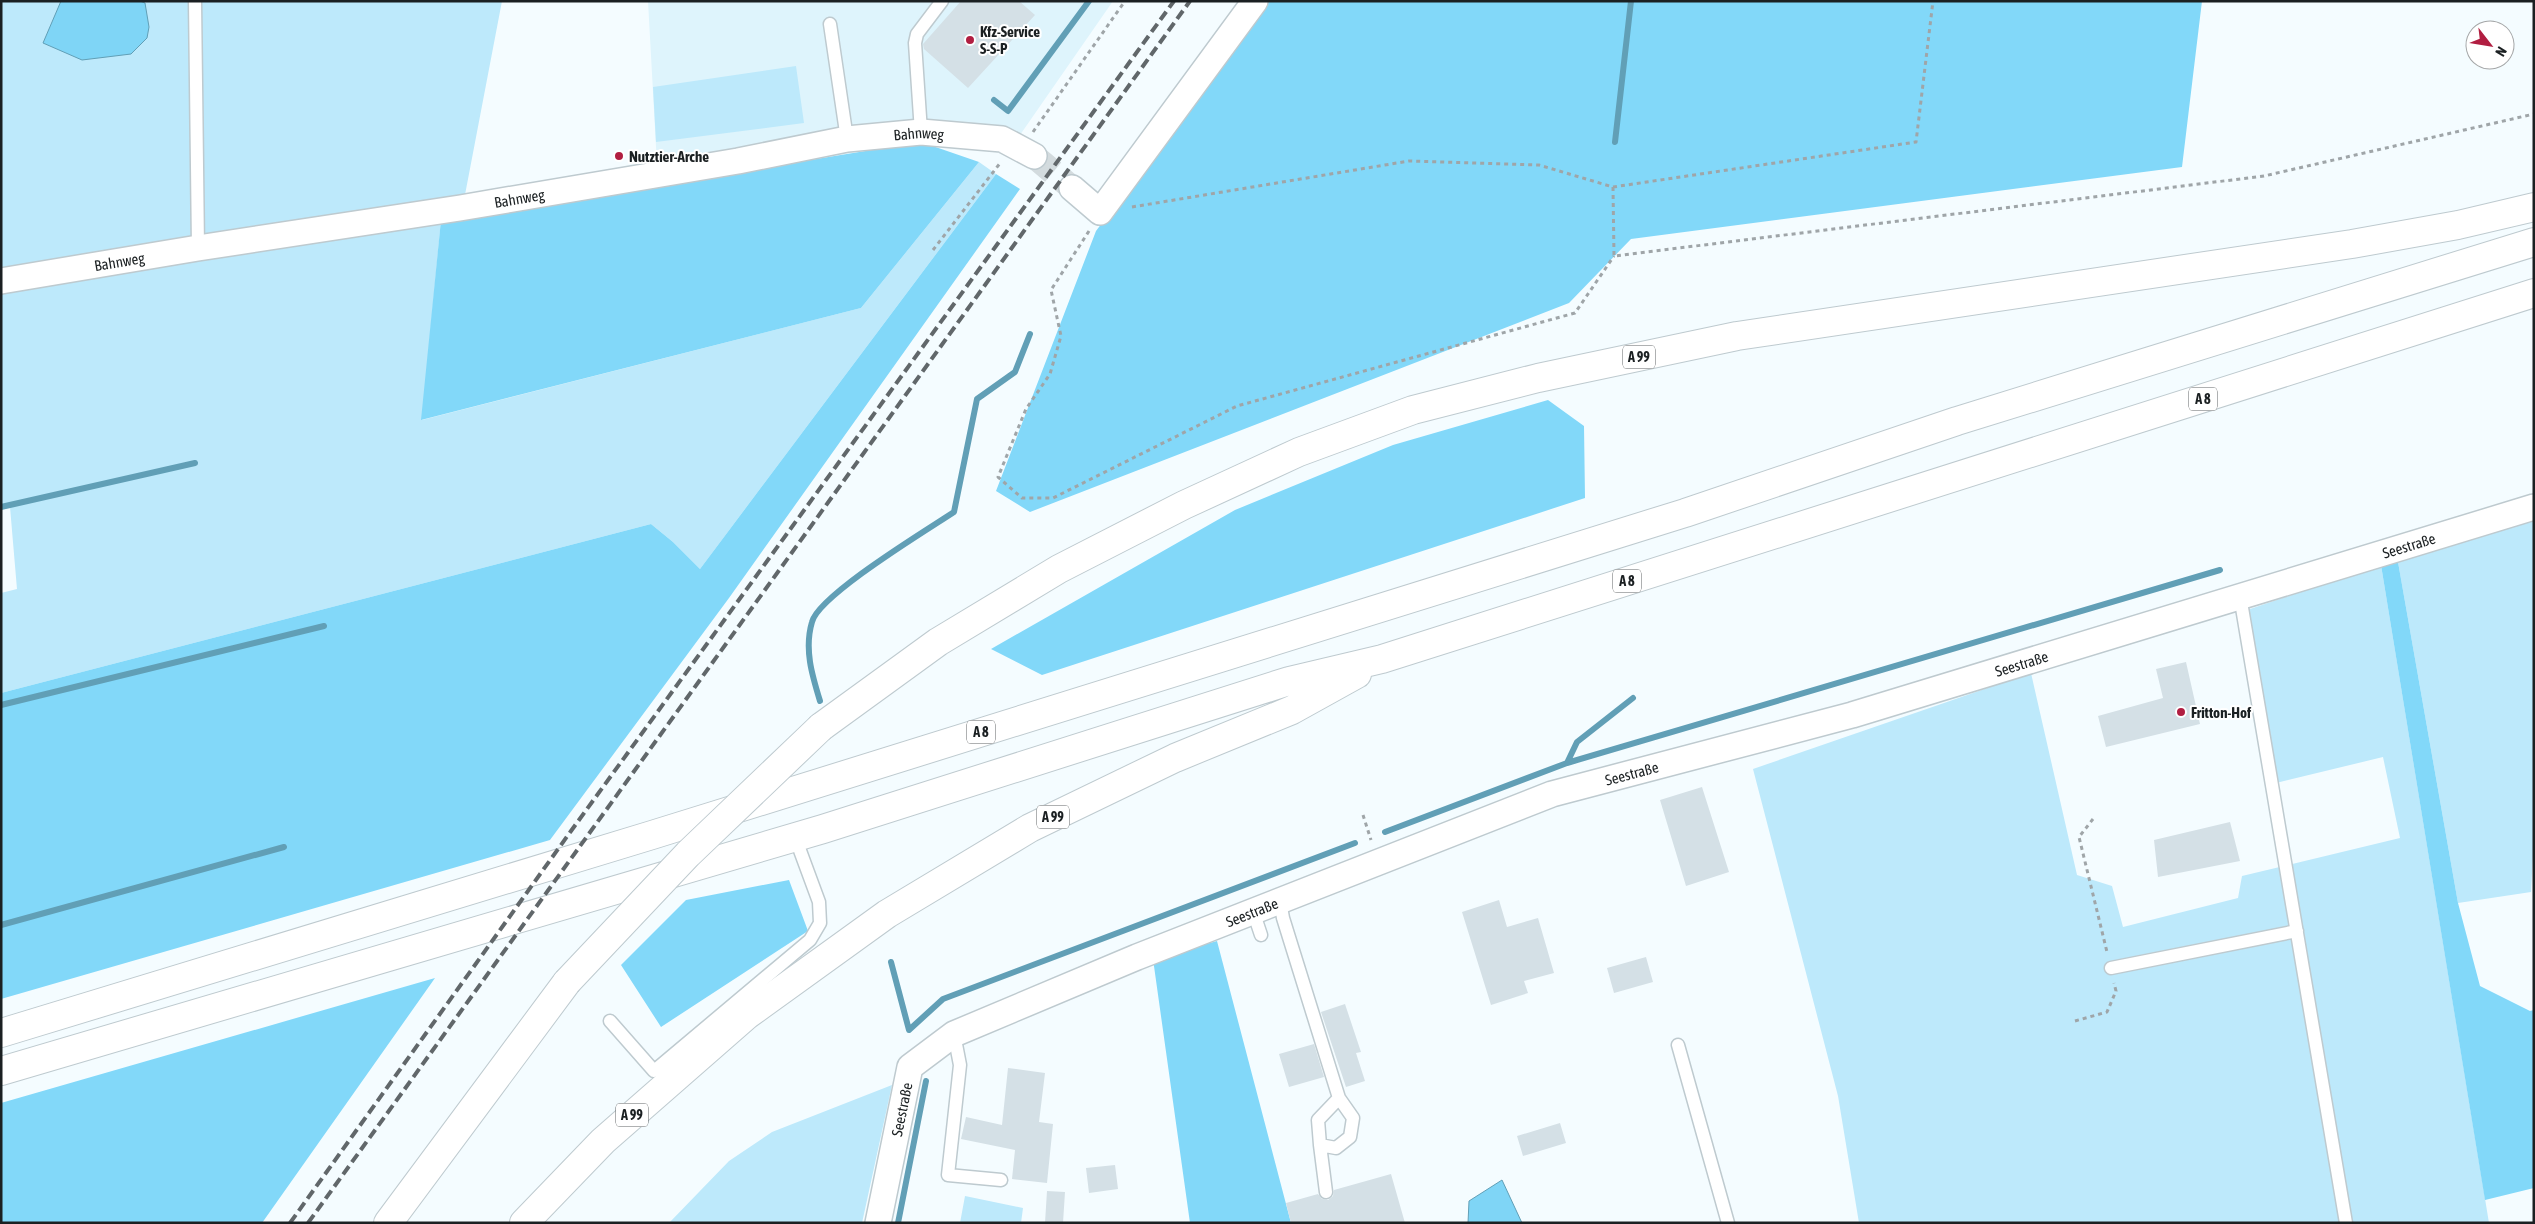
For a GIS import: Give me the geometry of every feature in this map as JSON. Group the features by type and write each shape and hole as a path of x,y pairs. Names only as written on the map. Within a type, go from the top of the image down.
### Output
{"highway":[{"name":"A 99","path":"388,1223 567,982 688,854 821,727 938,642 1059,569 1184,505 1290,456 1413,410 1538,378 1737,336 2352,244 2458,225 2534,207"},
{"name":"A 8","path":"1,1033 671,829 1666,518 1957,421 2534,242"},
{"name":"A 8","path":"1,1071 795,838 1289,681 1382,659 2534,293"},
{"name":"A 99","path":"524,1223 603,1141 747,1015 887,914 1030,828 1175,758 1292,710 1382,659"}],"street":[{"path":"1072,188 1100,212 1255,1"},
{"name":"Bahnweg","path":"1,281 198,248 460,208 738,161 847,139 921,132 1002,139 1023,150"},
{"name":"Seestraße","path":"878,1223 910,1067 954,1034 1137,956 1552,794 1852,715 2534,507"}],"lane":[{"path":"195,1 198,248"},
{"path":"921,132 915,43 918,34 942,1"},
{"path":"830,24 847,139"},
{"path":"2240,596 2346,1223"},
{"path":"610,1020 654,1072 810,940 820,923 819,902 795,838"},
{"path":"1280,901 1282,918 1339,1098 1353,1118 1350,1137 1336,1148 1320,1145"},
{"path":"1253,911 1261,936"},
{"path":"2110,968 2296,931"},
{"path":"954,1034 960,1065 948,1175 1002,1180"},
{"path":"1678,1045 1728,1223"},
{"path":"1326,1192 1318,1120 1339,1098"}],"path":[{"path":"933,250 1023,150 1125,1"},
{"path":"1613,187 1614,256 1575,313 1237,406 1053,498 1022,498 998,477 1026,409 1050,374 1061,336 1051,290 1100,212 1409,161 1539,165 1613,187 1916,142 1933,1"},
{"path":"1614,256 2264,176 2534,114"},
{"path":"2076,1021 2108,1012 2116,991 2079,838 2093,819"}],"shaded area":[{"path":"1,1 502,1 464,200 1,272"},
{"path":"61,1 140,1 145,3 149,27 147,38 131,54 82,60 43,43"},
{"path":"648,1 1113,1 1011,148 921,142 658,183"},
{"path":"1267,1 2202,1 2182,167 1631,239 1569,303 1030,512 996,491 1096,231"},
{"path":"796,66 804,123 656,142 653,87"},
{"path":"921,142 979,162 861,308 421,420 441,220"},
{"path":"979,162 996,174 700,569 673,542 651,524 1,693 1,593 17,589 10,507 1,509 1,291 441,220 422,420 861,308"},
{"path":"996,174 1020,189 729,598 550,840 1,999 1,693 651,524 673,542 700,569"},
{"path":"1548,400 1584,426 1585,498 1042,675 991,649 1235,510 1393,445"},
{"path":"2534,519 2534,836 2531,892 2458,903 2398,562"},
{"path":"2398,562 2458,903 2480,986 2530,1011 2534,1010 2534,1188 2485,1200 2381,565"},
{"path":"2381,565 2489,1223 1859,1223 1838,1096 1753,769 2031,673 2077,875 2112,886 2123,927 2238,898 2242,876 2400,838 2383,757 2276,783 2247,610"},
{"path":"789,880 808,931 661,1027 621,965 686,900"},
{"path":"1217,941 1291,1223 1190,1223 1153,959"},
{"path":"435,978 262,1223 1,1223 1,1103"},
{"path":"892,1085 862,1223 669,1223 729,1161 772,1132"},
{"path":"1502,1180 1522,1223 1468,1223 1469,1201"},
{"path":"965,1196 1023,1208 1021,1223 960,1223"}],"building":[{"path":"961,1 1019,1 1035,15 968,88 924,49 923,44"},
{"path":"2186,662 2200,724 2106,747 2098,716 2163,698 2156,669"},
{"path":"1702,787 1729,872 1686,886 1660,800"},
{"path":"2230,822 2240,861 2158,877 2154,840"},
{"path":"1499,900 1507,927 1538,918 1554,973 1524,981 1528,993 1491,1005 1462,912"},
{"path":"1646,957 1653,982 1614,993 1607,968"},
{"path":"1345,1004 1361,1052 1356,1053 1365,1081 1346,1087 1321,1012"},
{"path":"1314,1044 1324,1077 1289,1087 1279,1054"},
{"path":"1008,1068 1045,1073 1039,1122 1053,1124 1047,1183 1012,1179 1015,1150 961,1139 966,1117 1002,1125"},
{"path":"1560,1123 1566,1143 1523,1156 1517,1136"},
{"path":"1115,1165 1118,1189 1089,1193 1086,1168"},
{"path":"1391,1174 1405,1223 1291,1223 1286,1203 1318,1194 1322,1199 1328,1200 1333,1196 1334,1190"},
{"path":"1047,1191 1065,1192 1063,1223 1045,1223"}],"waterway":[{"path":"994,100 1008,111 1089,1"},
{"path":"1615,142 1631,1"},
{"path":"820,701 809,652 812,622 819,610 853,580 954,512 977,399 1015,372 1030,334"},
{"path":"1,507 195,463"},
{"path":"1567,763 2220,570"},
{"path":"1,705 324,626"},
{"path":"1385,832 1567,763 1577,742 1633,698"},
{"path":"891,962 909,1030 943,999 1355,843"},
{"path":"1,925 284,847"},
{"path":"898,1223 926,1081"}],"tunnel":[{"path":"1034,156 1072,188"}],"railway":[{"path":"290,1223 571,831 1174,1"},
{"path":"308,1223 1190,1"}],"place":[{"name":"Kfz-Service S-S-P","path":"970,40"},
{"name":"Nutztier-Arche","path":"619,156"},
{"name":"Fritton-Hof","path":"2181,712"}]}
